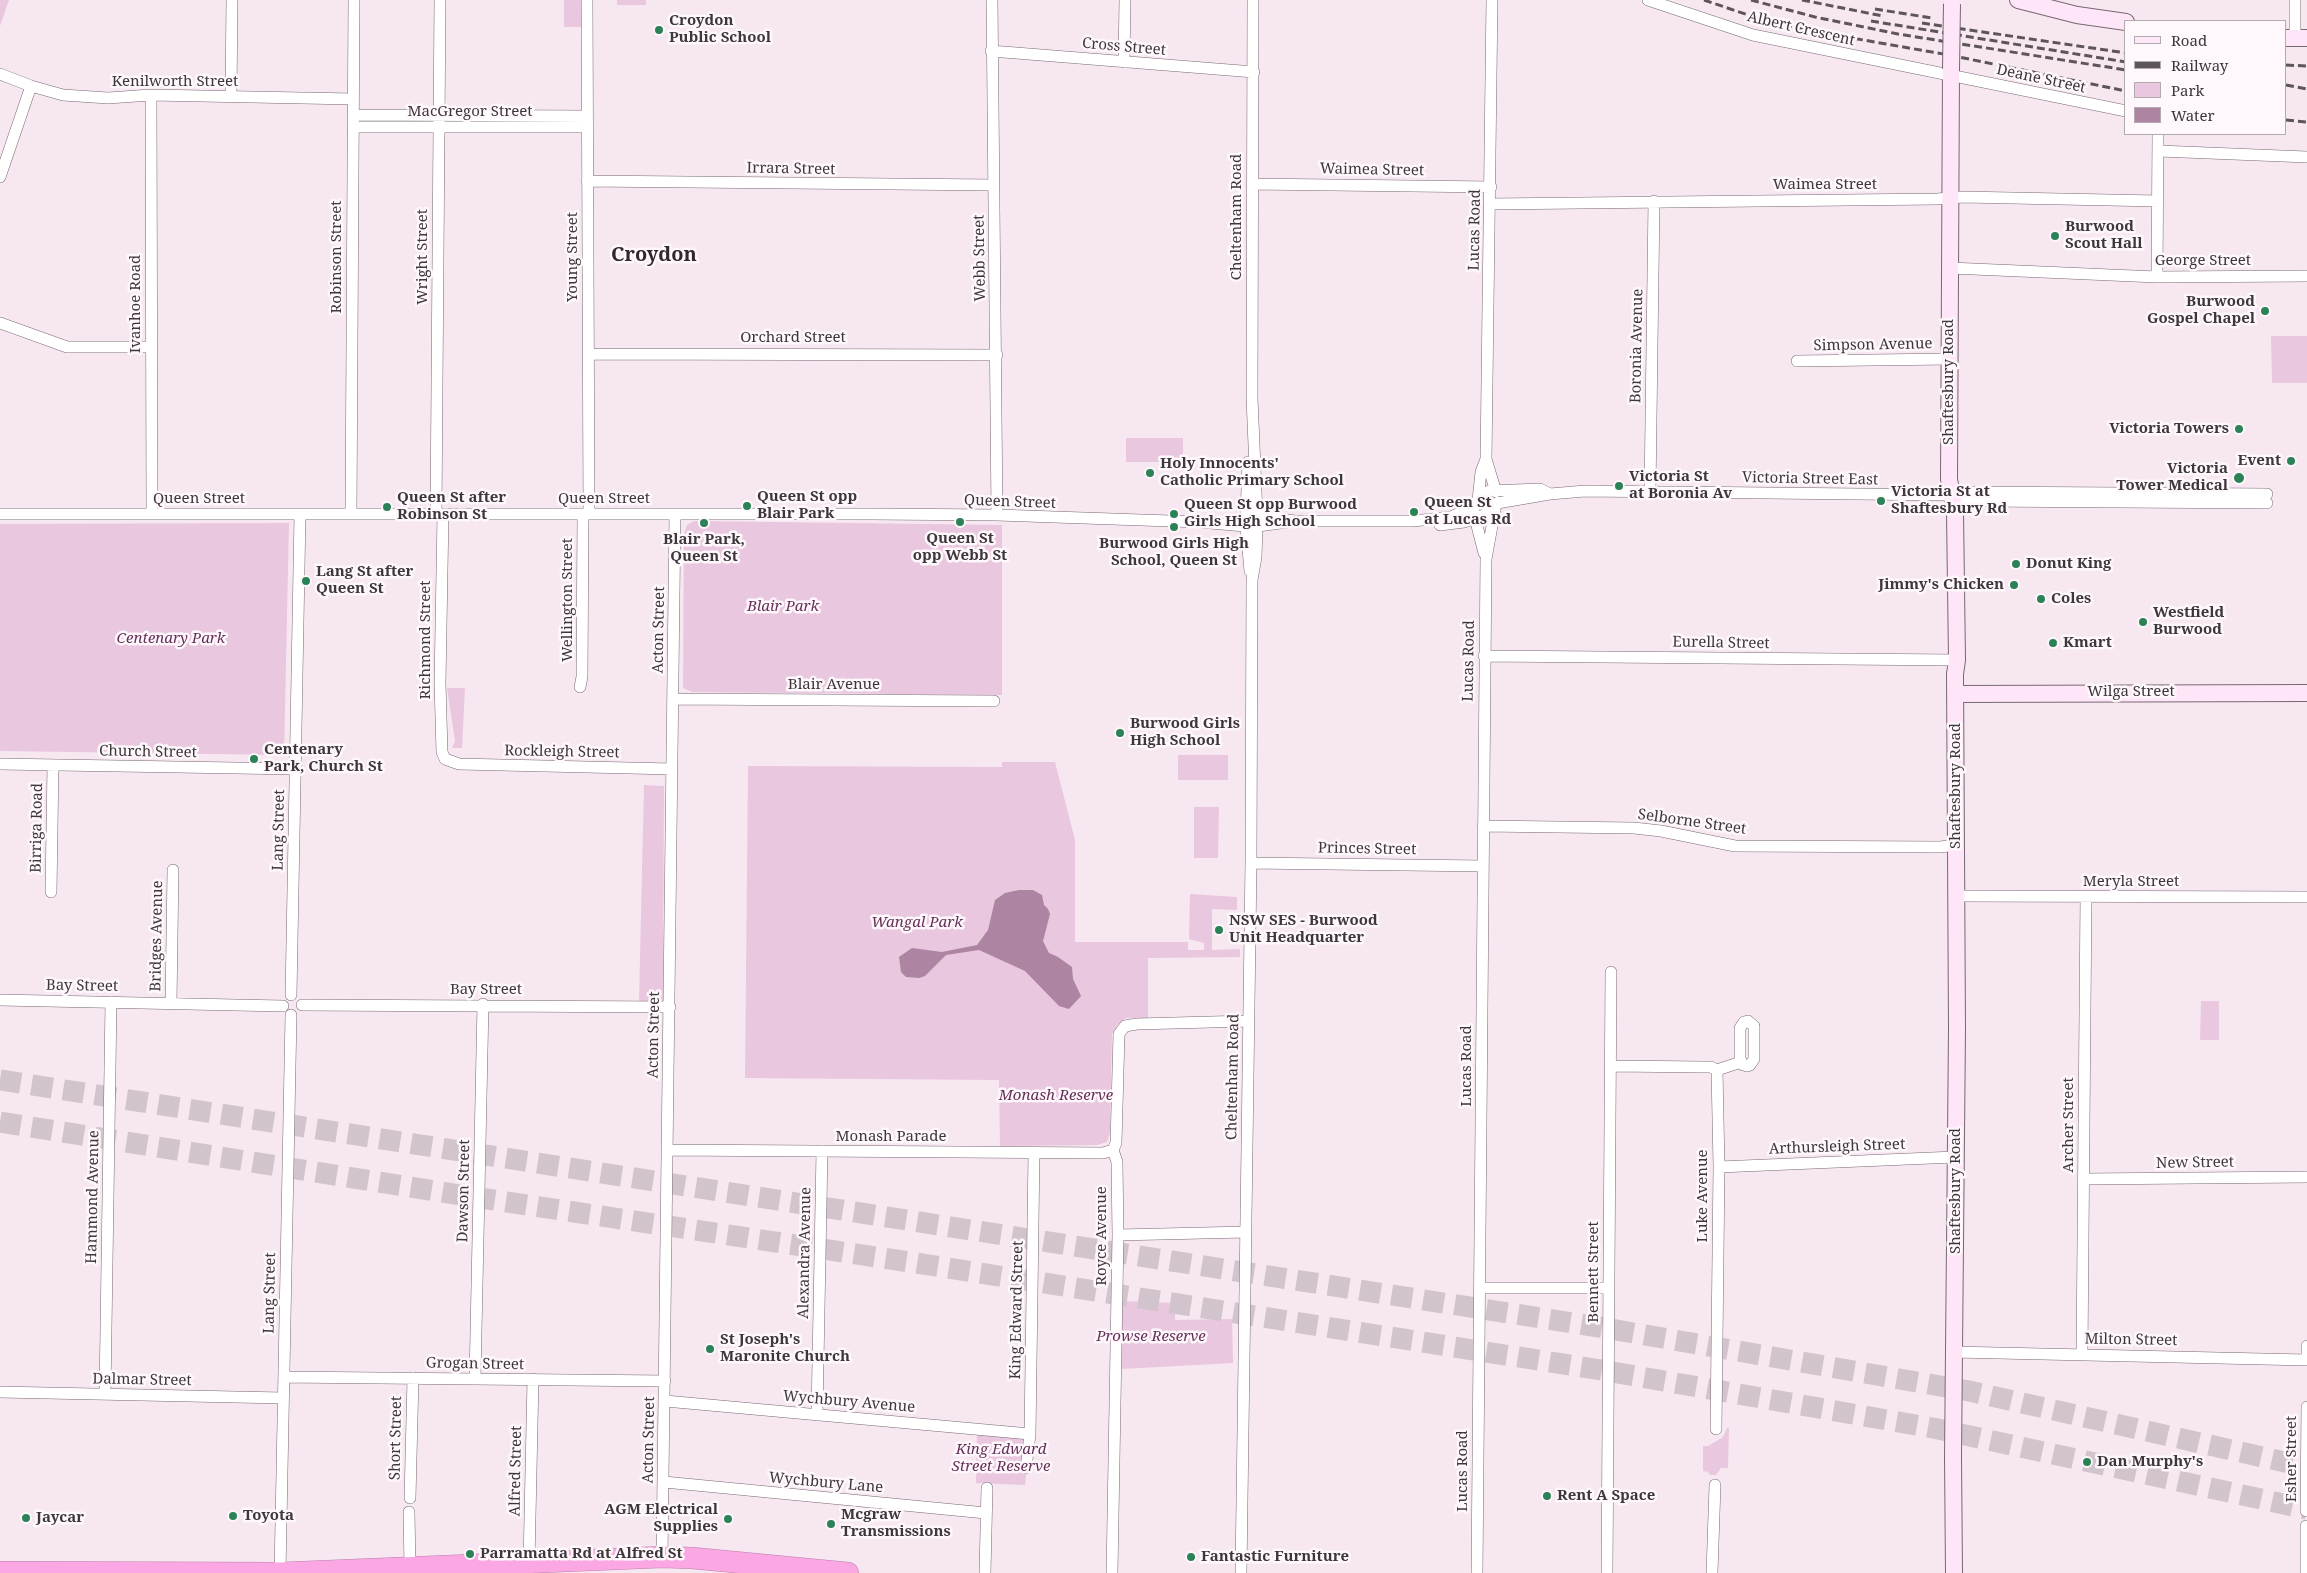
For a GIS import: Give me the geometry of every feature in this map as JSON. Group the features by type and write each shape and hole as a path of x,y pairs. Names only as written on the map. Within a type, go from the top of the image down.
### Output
{"highway":[{"path":"0,1572 280,1573 662,1557 692,1558 848,1573"},
{"path":"616,1573 681,1571 707,1573"}],"main road":[{"path":"2018,0 2077,15 2124,22"},
{"name":"Shaftesbury Road","path":"1952,2 1949,359 1950,495 1954,513 1957,660 1955,694 1954,1573"},
{"name":"Wilga Street","path":"1955,694 2307,693"}],"street":[{"path":"231,96 232,0"},
{"name":"Robinson Street","path":"351,514 354,0"},
{"name":"Wright Street","path":"439,514 440,0"},
{"name":"Young Street","path":"586,514 589,354 587,0"},
{"name":"Webb Street","path":"992,0 991,51 997,355 997,515"},
{"path":"1124,62 1125,0"},
{"name":"Cheltenham Road","path":"1241,1573 1251,863 1253,0"},
{"name":"Lucas Road","path":"1478,1573 1484,656 1486,559 1496,498 1486,460 1491,204 1492,0"},
{"name":"Albert Crescent","path":"1648,0 1753,35 1815,49 1951,72"},
{"path":"2295,0 2296,38"},
{"name":"Cross Street","path":"991,51 1254,72"},
{"name":"Deane Street","path":"1951,72 2124,111"},
{"name":"Kenilworth Street","path":"0,74 31,86 63,95 108,98 151,95 353,99"},
{"path":"0,177 31,86"},
{"name":"Ivanhoe Road","path":"151,95 152,514"},
{"name":"MacGregor Street","path":"353,121 587,121"},
{"path":"2157,276 2158,135"},
{"path":"2159,152 2307,157"},
{"name":"Irrara Street","path":"587,181 994,185"},
{"name":"Waimea Street","path":"1252,184 1491,187"},
{"name":"Waimea Street","path":"1491,204 1950,198 2158,201"},
{"name":"Boronia Avenue","path":"1650,492 1654,201"},
{"name":"George Street","path":"1950,268 2157,276 2307,276"},
{"path":"0,323 73,348 152,347"},
{"name":"Orchard Street","path":"589,354 997,355"},
{"name":"Simpson Avenue","path":"1797,361 1949,359"},
{"name":"Lucas Road","path":"1486,460 1481,472 1476,510 1486,559"},
{"path":"1489,491 1496,498 1488,513 1476,510 1489,491"},
{"name":"Victoria Street East","path":"1496,498 1550,494 1650,492 1950,495 1970,492 2267,498"},
{"name":"Queen Street","path":"0,514 997,515 1209,522 1413,521 1450,517 1476,510"},
{"name":"Richmond Street","path":"439,514 442,752 450,762"},
{"name":"Wellington Street","path":"580,687 582,677 586,514"},
{"name":"Acton Street","path":"662,1557 675,514"},
{"name":"Lang Street","path":"291,995 300,515"},
{"name":"Eurella Street","path":"1484,656 1957,660"},
{"name":"Blair Avenue","path":"673,699 994,701"},
{"name":"Rockleigh Street","path":"450,762 458,764 672,769"},
{"name":"Church Street","path":"0,764 295,769"},
{"name":"Birriga Road","path":"51,892 53,765"},
{"name":"Selborne Street","path":"1483,826 1634,828 1661,831 1735,846 1940,847 1956,845"},
{"name":"Princes Street","path":"1251,863 1483,866"},
{"name":"Bridges Avenue","path":"171,1003 173,870"},
{"name":"Meryla Street","path":"1956,896 2307,897"},
{"name":"Archer Street","path":"2082,1354 2086,897"},
{"name":"Bennett Street","path":"1607,1573 1608,1288 1612,1066 1611,972"},
{"path":"291,995 298,997 302,1004 300,1011 291,1015 285,1011 283,1006 284,1000 291,995"},
{"name":"Bay Street","path":"0,1000 283,1006"},
{"name":"Hammond Avenue","path":"105,1394 111,1002"},
{"name":"Bay Street","path":"302,1004 670,1007"},
{"name":"Dawson Street","path":"475,1379 483,1004"},
{"name":"Lang Street","path":"280,1573 291,1015"},
{"name":"Royce Avenue","path":"1112,1573 1118,1235 1117,1162 1113,1150 1116,1137 1119,1034 1125,1026 1136,1024 1248,1021"},
{"path":"1612,1066 1711,1067 1717,1070 1741,1062"},
{"name":"Luke Avenue","path":"1716,1429 1719,1167 1717,1070"},
{"name":"Monash Parade","path":"668,1150 1034,1153 1103,1153 1113,1150"},
{"name":"Alexandra Avenue","path":"817,1414 822,1151"},
{"name":"King Edward Street","path":"1026,1468 1030,1434 1034,1153"},
{"name":"Arthursleigh Street","path":"1719,1167 1955,1157"},
{"name":"New Street","path":"2084,1179 2307,1176"},
{"path":"1118,1235 1246,1232"},
{"path":"1480,1288 1608,1288"},
{"path":"2307,1346 2307,1354"},
{"name":"Milton Street","path":"1954,1352 2307,1360"},
{"name":"Grogan Street","path":"284,1377 665,1381"},
{"name":"Short Street","path":"410,1498 413,1378"},
{"name":"Alfred Street","path":"529,1562 533,1379"},
{"name":"Dalmar Street","path":"0,1392 283,1398"},
{"name":"Wychbury Avenue","path":"665,1401 1030,1434"},
{"name":"Esher Street","path":"2306,1511 2307,1408"},
{"name":"Wychbury Lane","path":"664,1482 986,1513"},
{"path":"1712,1573 1715,1485"},
{"path":"985,1573 987,1488"},
{"path":"410,1512 410,1568"},
{"path":"2306,1526 2306,1573"}],"green space":[{"path":"0,0 9,0 0,26"},
{"path":"564,0 584,0 585,27 564,27"},
{"path":"617,0 646,0 646,5 617,5"},
{"path":"2271,336 2307,336 2307,383 2272,383"},
{"path":"1126,438 1183,438 1183,462 1126,462"},
{"name":"Blair Park","path":"694,521 1002,525 1002,695 692,692 683,688 684,534 687,525"},
{"name":"Centenary Park","path":"289,523 284,755 0,751 0,524"},
{"path":"447,688 465,688 462,748 452,748 455,741"},
{"path":"1178,755 1228,755 1228,780 1178,780"},
{"name":"Wangal Park","path":"1002,762 1055,762 1075,840 1075,942 1188,942 1188,950 1204,950 1204,943 1189,939 1190,894 1237,897 1237,910 1212,909 1212,950 1240,949 1240,957 1148,958 1148,1018 1126,1018 1118,1024 1112,1034 1110,1133 1107,1142 1097,1145 1000,1146 999,1080 745,1078 748,766 1002,767"},
{"path":"644,785 664,786 663,1003 639,1002"},
{"path":"1194,807 1219,807 1218,858 1194,858"},
{"path":"2201,1001 2219,1001 2219,1040 2200,1040"},
{"name":"Prowse Reserve","path":"1122,1301 1175,1303 1175,1320 1232,1319 1233,1363 1121,1369"},
{"path":"1727,1428 1729,1428 1728,1468 1721,1468 1716,1475 1710,1475 1708,1472 1703,1471 1703,1446 1708,1446 1723,1437"},
{"name":"King Edward Street Reserve","path":"977,1429 1030,1434 1025,1485 976,1483"}],"water":[{"path":"1033,890 1042,895 1044,905 1048,909 1050,914 1043,941 1049,953 1072,967 1073,979 1081,996 1069,1009 1059,1006 1025,971 979,950 946,955 925,976 919,978 906,977 901,972 899,957 912,948 942,952 977,945 988,930 995,900 1005,893"}],"tunnel":[{"path":"0,1080 1599,1327 1969,1391 2307,1467"},
{"path":"0,1122 460,1195 903,1261 1595,1369 1933,1428 2307,1509"}],"railway":[{"path":"1704,0 1754,17 1812,31 1949,55 2124,91"},
{"path":"1751,0 1815,17 1898,34 2124,70"},
{"path":"1802,0 1883,16"},
{"path":"1875,9 1932,18"},
{"path":"1871,21 2124,62"},
{"path":"1922,23 2124,53"},
{"path":"2287,65 2307,66"},
{"path":"2287,85 2307,89"},
{"path":"2287,120 2307,122"}],"place":[{"name":"Croydon Public School","path":"659,30"},
{"name":"Burwood Scout Hall","path":"2055,236"},
{"name":"Burwood Gospel Chapel","path":"2265,311"},
{"name":"Victoria Towers","path":"2239,429"},
{"name":"Event","path":"2291,461"},
{"name":"Holy Innocents' Catholic Primary School","path":"1150,473"},
{"name":"Victoria Tower Medical","path":"2239,478"},
{"name":"Victoria St at Boronia Av","path":"1619,486"},
{"name":"Victoria St at Shaftesbury Rd","path":"1881,501"},
{"name":"Queen St opp Blair Park","path":"747,506"},
{"name":"Queen St after Robinson St","path":"387,507"},
{"name":"Queen St at Lucas Rd","path":"1414,512"},
{"name":"Queen St opp Burwood Girls High School","path":"1174,514"},
{"name":"Queen St opp Webb St","path":"960,522"},
{"name":"Blair Park, Queen St","path":"704,523"},
{"name":"Burwood Girls High School, Queen St","path":"1174,527"},
{"name":"Donut King","path":"2016,564"},
{"name":"Lang St after Queen St","path":"306,581"},
{"name":"Jimmy's Chicken","path":"2014,585"},
{"name":"Coles","path":"2041,599"},
{"name":"Westfield Burwood","path":"2143,622"},
{"name":"Kmart","path":"2053,643"},
{"name":"Burwood Girls High School","path":"1120,733"},
{"name":"Centenary Park, Church St","path":"254,759"},
{"name":"NSW SES - Burwood Unit Headquarter","path":"1219,930"},
{"name":"St Joseph's Maronite Church","path":"710,1349"},
{"name":"Dan Murphy's","path":"2087,1462"},
{"name":"Rent A Space","path":"1547,1496"},
{"name":"Toyota","path":"233,1516"},
{"name":"Jaycar","path":"26,1518"},
{"name":"AGM Electrical Supplies","path":"728,1519"},
{"name":"Mcgraw Transmissions","path":"831,1524"},
{"name":"Parramatta Rd at Alfred St","path":"470,1554"},
{"name":"Fantastic Furniture","path":"1191,1557"}],"district":[{"name":"Croydon","path":"654,255"}],"park label":[{"name":"Monash Reserve","path":"1056,1096"}]}
